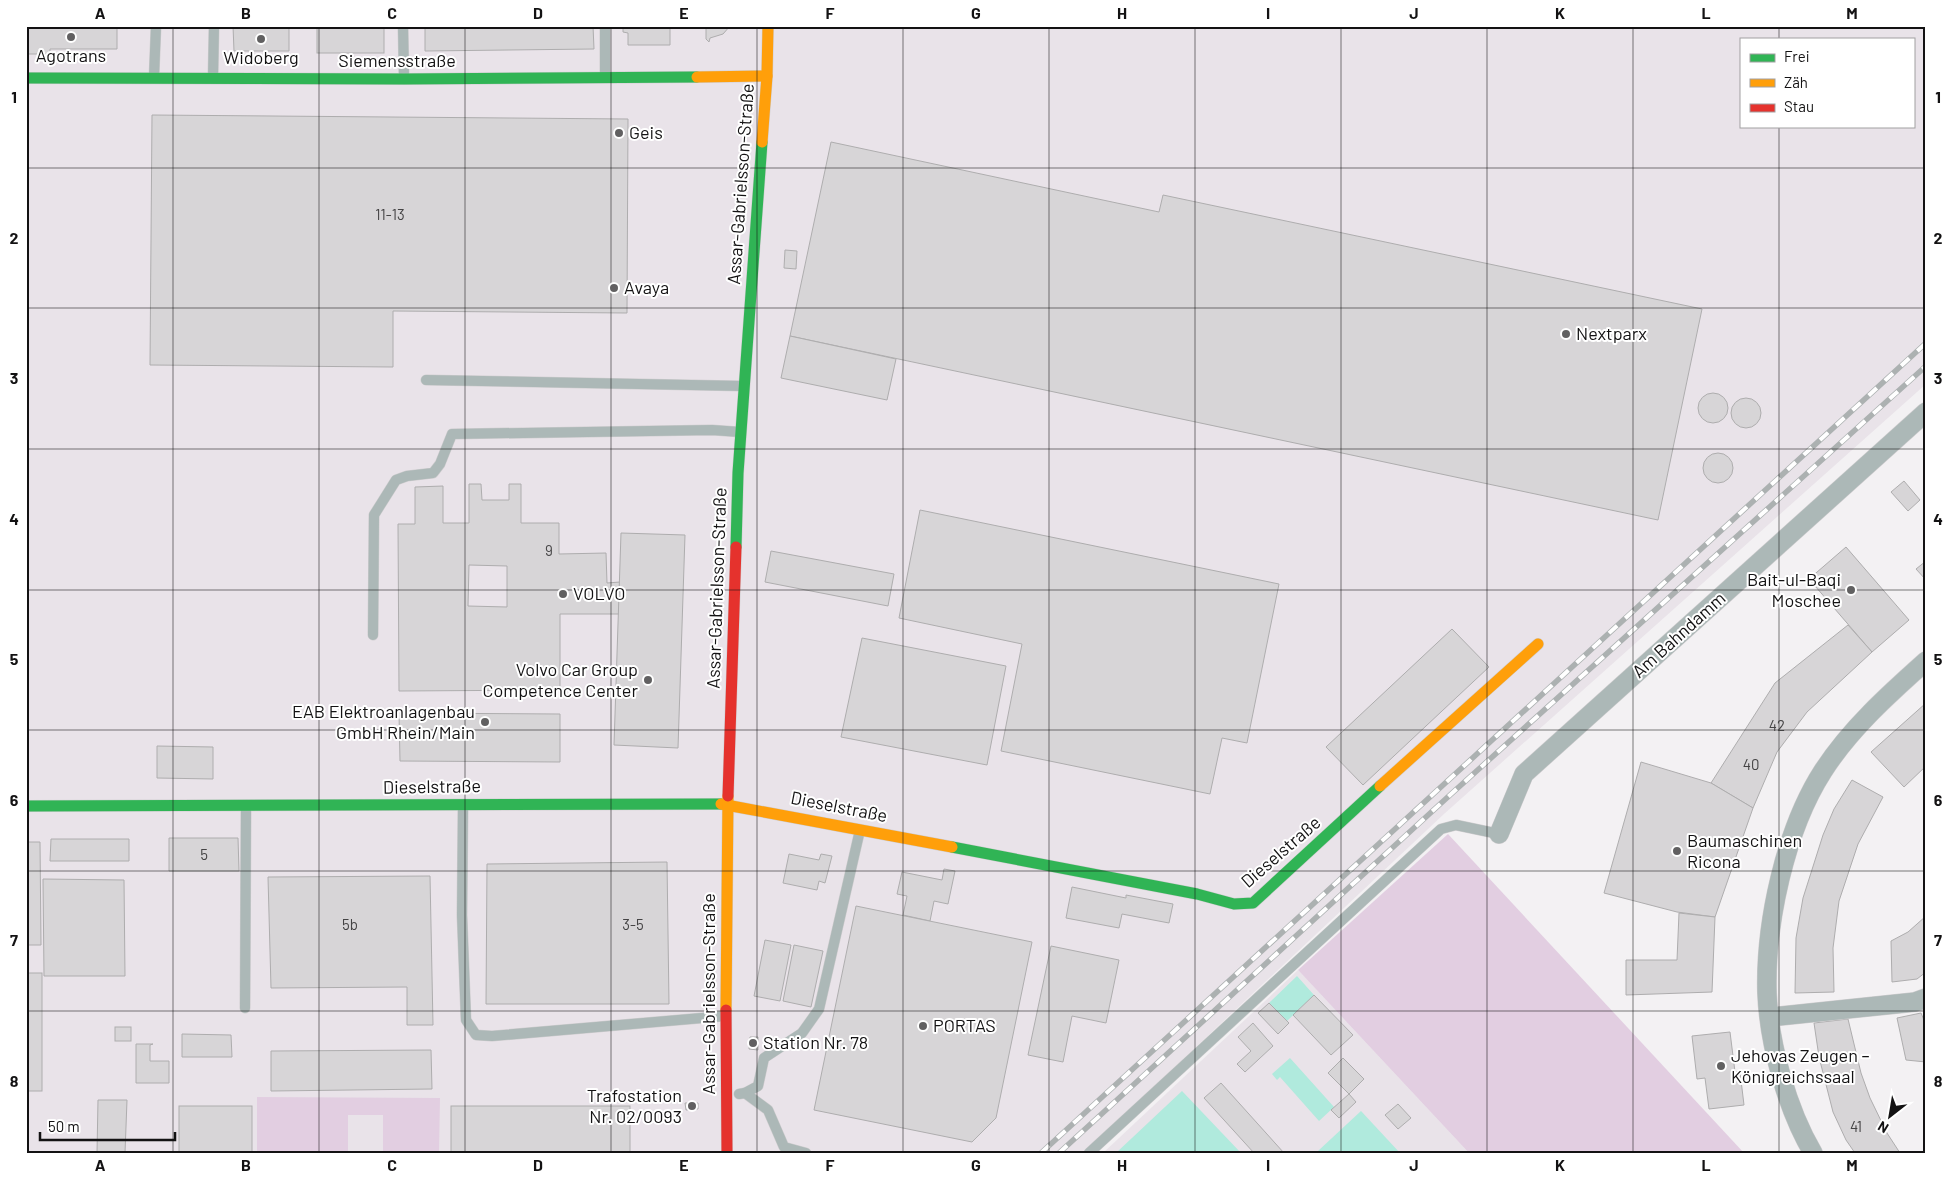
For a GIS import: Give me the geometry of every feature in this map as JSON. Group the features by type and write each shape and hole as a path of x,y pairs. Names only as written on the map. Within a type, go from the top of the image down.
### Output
{"street":[{"name":"Assar-Gabrielsson-Straße","path":"727,1153 728,804 737,482 767,76 768,26"},
{"name":"Siemensstraße","path":"26,78 404,79 767,76"},
{"name":"Am Bahndamm","path":"1499,834 1524,774 1926,412"},
{"name":"Dieselstraße","path":"26,806 728,804 1196,894 1234,904 1253,903 1538,644"},
{"path":"1813,1153 1795,1115 1773,1042 1768,994 1769,944 1779,885 1787,853 1806,802 1830,761 1855,729 1926,660"},
{"path":"1771,1017 1915,1002 1926,998"}],"lane":[{"path":"154,78 156,26"},
{"path":"213,78 214,26"},
{"path":"403,26 404,79"},
{"path":"605,26 606,78"},
{"path":"426,380 744,386"},
{"path":"373,635 374,515 396,480 407,476 433,473 440,464 452,434 712,430 741,432"},
{"path":"462,804 462,915 466,1020 476,1035 492,1036 726,1016"},
{"path":"245,1008 246,805"},
{"path":"1089,1153 1441,829 1456,825 1499,834"},
{"path":"726,1096 745,1093 758,1086 764,1058 802,1033 819,1009 860,829"},
{"path":"745,1093 768,1110 784,1146 806,1153"}],"shaded area":[{"path":"26,26 1926,26 1926,384 1444,814 1083,1153 26,1153"},
{"path":"1448,834 1744,1153 1469,1153 1298,970"},
{"path":"1298,970 1469,1153 1103,1153"},
{"path":"1297,976 1314,995 1287,1021 1269,1003"},
{"path":"1290,1058 1334,1107 1319,1121 1280,1077 1277,1080 1272,1074"},
{"path":"1182,1091 1241,1153 1116,1153"},
{"path":"257,1097 440,1098 439,1153 383,1153 383,1115 348,1115 348,1151 257,1151"},
{"path":"1361,1111 1400,1153 1320,1153 1318,1151"}],"building":[{"name":"Agotrans","path":"26,26 117,26 117,49 50,49 50,54 26,54"},
{"name":"Widoberg","path":"233,26 289,26 289,51 234,51"},
{"path":"317,26 384,26 384,53 317,53"},
{"path":"425,26 593,26 594,49 425,51"},
{"path":"623,26 670,26 670,45 628,45 628,33 623,32"},
{"path":"706,26 730,26 723,34 710,38 709,42 706,39"},
{"path":"152,115 628,119 627,313 393,311 393,367 150,365"},
{"path":"831,142 1159,212 1163,195 1702,309 1658,520 790,336"},
{"path":"785,250 797,251 796,269 784,268"},
{"path":"790,336 896,359 887,400 781,378"},
{"path":"1713,393 1724,397 1728,408 1724,419 1713,423 1702,419 1698,408 1702,397"},
{"path":"1746,398 1757,402 1761,413 1757,424 1746,428 1735,424 1731,413 1735,402"},
{"path":"1718,453 1729,457 1733,468 1729,479 1718,483 1707,479 1703,468 1707,457"},
{"path":"1904,481 1920,500 1908,511 1891,492"},
{"name":"VOLVO","path":"469,484 481,484 482,500 509,500 509,484 521,484 521,523 559,523 559,554 606,553 607,583 620,582 619,614 560,614 560,690 399,691 398,524 415,524 415,487 443,486 443,523 469,523","holes":["469,565 507,566 507,607 468,606"]},
{"path":"920,510 1279,584 1247,743 1222,738 1210,794 1001,751 1022,644 899,618"},
{"name":"Volvo Car Group Competence Center","path":"621,533 685,535 678,748 614,745"},
{"name":"Bait-ul-Baqi Moschee","path":"1846,547 1909,620 1872,652 1809,579"},
{"path":"771,551 894,574 888,606 765,582"},
{"path":"1926,561 1926,580 1916,569"},
{"path":"1848,625 1872,652 1807,712 1777,752 1753,808 1711,783 1775,683"},
{"path":"1452,629 1489,667 1363,785 1326,747"},
{"path":"862,638 1006,666 987,765 841,737"},
{"path":"1926,703 1926,766 1904,787 1871,752"},
{"path":"399,713 560,714 560,762 400,761"},
{"path":"157,746 213,747 213,779 157,778"},
{"name":"Baumaschinen Ricona","path":"1641,762 1711,783 1753,808 1715,917 1677,912 1604,893"},
{"path":"1852,780 1883,797 1858,844 1839,901 1833,948 1834,992 1795,993 1796,938 1803,898 1823,835 1834,809"},
{"path":"169,838 238,838 239,871 169,871"},
{"path":"51,839 129,839 129,861 50,861"},
{"path":"26,842 40,842 41,945 26,945"},
{"path":"789,854 819,860 821,854 832,856 825,883 819,881 817,890 783,883"},
{"path":"667,862 669,1004 486,1004 487,864"},
{"path":"944,869 955,871 948,904 934,901 930,921 903,915 907,896 897,894 902,872 942,880"},
{"path":"430,876 433,1025 407,1025 407,987 271,988 268,877"},
{"path":"43,879 124,880 125,976 44,976"},
{"path":"1072,887 1126,898 1126,895 1173,904 1169,923 1122,914 1119,928 1066,918"},
{"name":"PORTAS","path":"856,906 1032,942 996,1118 972,1142 814,1110"},
{"path":"1679,913 1715,917 1712,992 1626,995 1626,960 1677,960"},
{"path":"1926,916 1926,972 1917,979 1892,982 1891,941 1908,932"},
{"path":"765,940 791,945 780,1001 754,996"},
{"path":"794,945 823,951 811,1007 783,1001"},
{"path":"1051,946 1119,960 1106,1023 1072,1016 1063,1062 1028,1055"},
{"path":"26,973 42,973 42,1091 26,1091"},
{"path":"1314,995 1353,1035 1331,1055 1293,1015"},
{"path":"1269,1003 1289,1023 1278,1034 1258,1013"},
{"path":"1921,1013 1926,1025 1926,1062 1906,1060 1897,1018"},
{"path":"1848,1019 1861,1073 1870,1098 1887,1133 1900,1153 1855,1153 1846,1140 1833,1112 1819,1057 1814,1023"},
{"path":"1253,1023 1273,1046 1245,1072 1237,1064 1251,1051 1238,1037"},
{"path":"115,1027 131,1027 131,1041 115,1041"},
{"path":"1730,1032 1735,1072 1740,1072 1744,1105 1709,1109 1705,1078 1697,1079 1692,1036"},
{"path":"182,1034 231,1035 232,1057 182,1057"},
{"name":"Station Nr. 78","path":"750,1037 758,1037 758,1050 749,1049"},
{"path":"136,1044 153,1044 150,1045 150,1061 169,1061 169,1083 136,1083"},
{"path":"431,1050 432,1089 271,1091 271,1051"},
{"path":"1343,1058 1364,1079 1349,1094 1328,1073"},
{"path":"1221,1083 1284,1153 1254,1153 1204,1098"},
{"path":"1349,1094 1356,1102 1339,1118 1331,1110"},
{"path":"98,1100 127,1100 125,1153 97,1153"},
{"name":"Trafostation Nr. 02/0093","path":"685,1103 698,1103 698,1109 686,1110"},
{"path":"1398,1104 1411,1118 1398,1129 1385,1115"},
{"path":"179,1106 252,1106 252,1153 179,1153"},
{"path":"451,1106 630,1106 630,1153 451,1153"}],"railway":[{"path":"1041,1153 1926,343"},
{"path":"1059,1153 1450,795 1926,366"}],"traffic: fast":[{"path":"26,78 404,79 697,77"},
{"path":"736,547 738,473 762,142"},
{"path":"952,847 1197,894 1234,904 1253,903 1380,786"},
{"path":"26,806 721,804"}],"traffic: slow":[{"path":"762,142 767,76 768,26"},
{"path":"697,77 767,76"},
{"path":"1380,786 1538,644"},
{"path":"726,1010 728,796"},
{"path":"721,804 952,847"}],"traffic: jam":[{"path":"728,796 736,547"},
{"path":"726,1010 727,1153"}],"place":[{"name":"Agotrans","path":"71,37"},
{"name":"Widoberg","path":"261,39"},
{"name":"Geis","path":"619,133"},
{"name":"Avaya","path":"614,288"},
{"name":"Nextparx","path":"1566,334"},
{"name":"Bait-ul-Baqi Moschee","path":"1851,590"},
{"name":"VOLVO","path":"563,594"},
{"name":"Volvo Car Group Competence Center","path":"648,680"},
{"name":"EAB Elektroanlagenbau GmbH Rhein/Main","path":"485,722"},
{"name":"Baumaschinen Ricona","path":"1677,851"},
{"name":"PORTAS","path":"923,1026"},
{"name":"Station Nr. 78","path":"753,1043"},
{"name":"Jehovas Zeugen – Königreichssaal","path":"1721,1066"},
{"name":"Trafostation Nr. 02/0093","path":"692,1106"}]}
